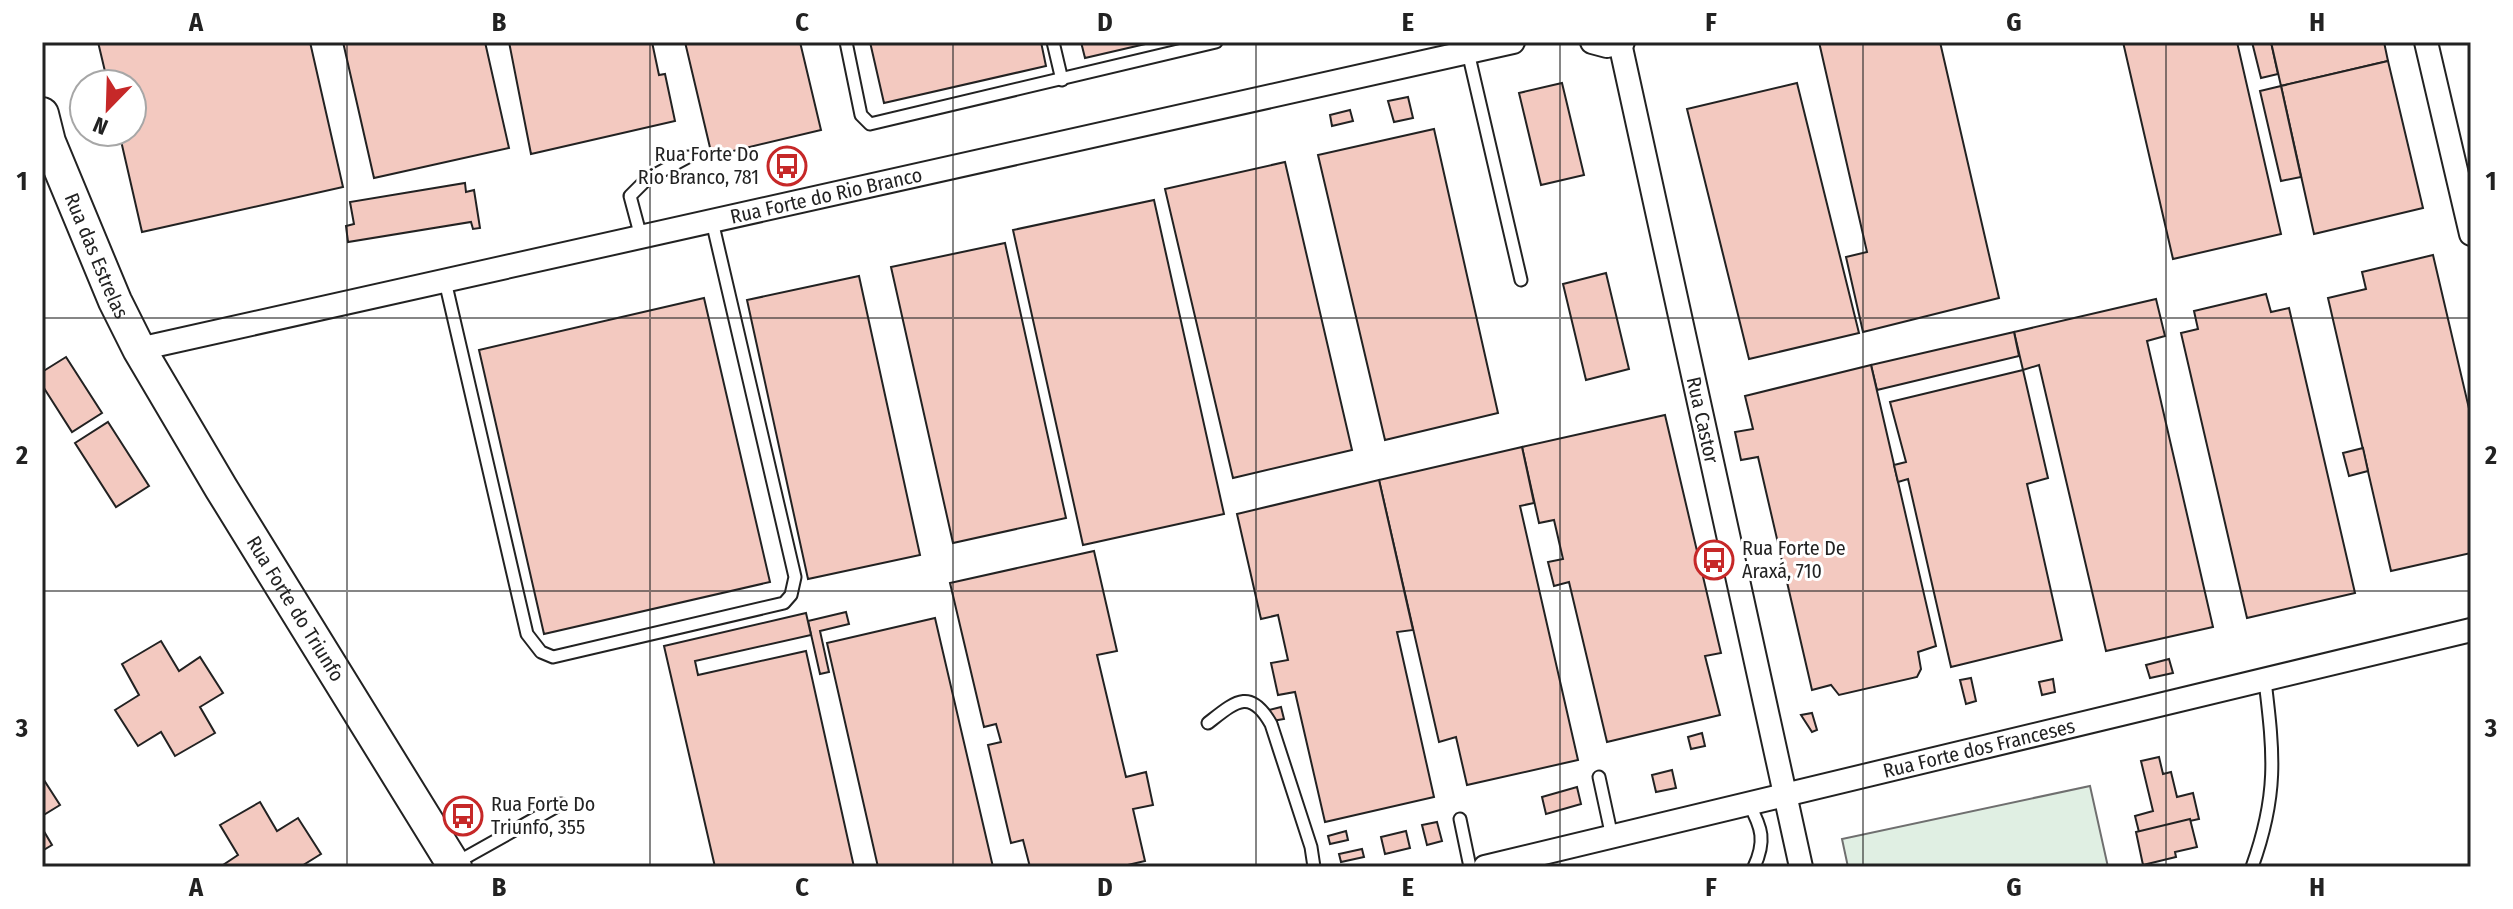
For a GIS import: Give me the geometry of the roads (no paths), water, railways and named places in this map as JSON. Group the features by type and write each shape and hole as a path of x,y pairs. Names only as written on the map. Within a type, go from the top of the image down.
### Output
{"street":[{"name":"Rua Forte do Rio Branco","path":"139,349 1513,42"},
{"path":"1592,42 1607,46 1621,43"},
{"path":"2426,42 2471,234"},
{"name":"Rua Castor","path":"1621,43 1801,867"},
{"name":"Rua das Estrelas","path":"42,114 49,142 115,301 139,349"},
{"name":"Rua Forte do Triunfo","path":"139,349 454,866"},
{"name":"Rua Forte dos Franceses","path":"1485,867 2471,630"}],"lane":[{"path":"846,42 861,115 870,124 1216,42"},
{"path":"1053,42 1062,80"},
{"path":"1468,52 1521,280"},
{"path":"641,237 630,196 647,179 688,157"},
{"path":"445,281 527,634 541,652 553,657 784,603 791,595 795,577 712,221"},
{"path":"2252,867 2271,806 2275,771 2265,681"},
{"path":"1208,723 1234,703 1249,701 1260,706 1271,724 1311,847 1314,867"},
{"path":"1599,777 1612,837"},
{"path":"454,866 561,804"},
{"path":"1749,804 1762,828 1763,839 1754,867"},
{"path":"1460,819 1470,867"}],"place":[{"name":"Rua Forte Do Rio Branco, 781","path":"787,166"},
{"name":"Rua Forte De Araxá, 710","path":"1714,560"},
{"name":"Rua Forte Do Triunfo, 355","path":"463,816"}]}
